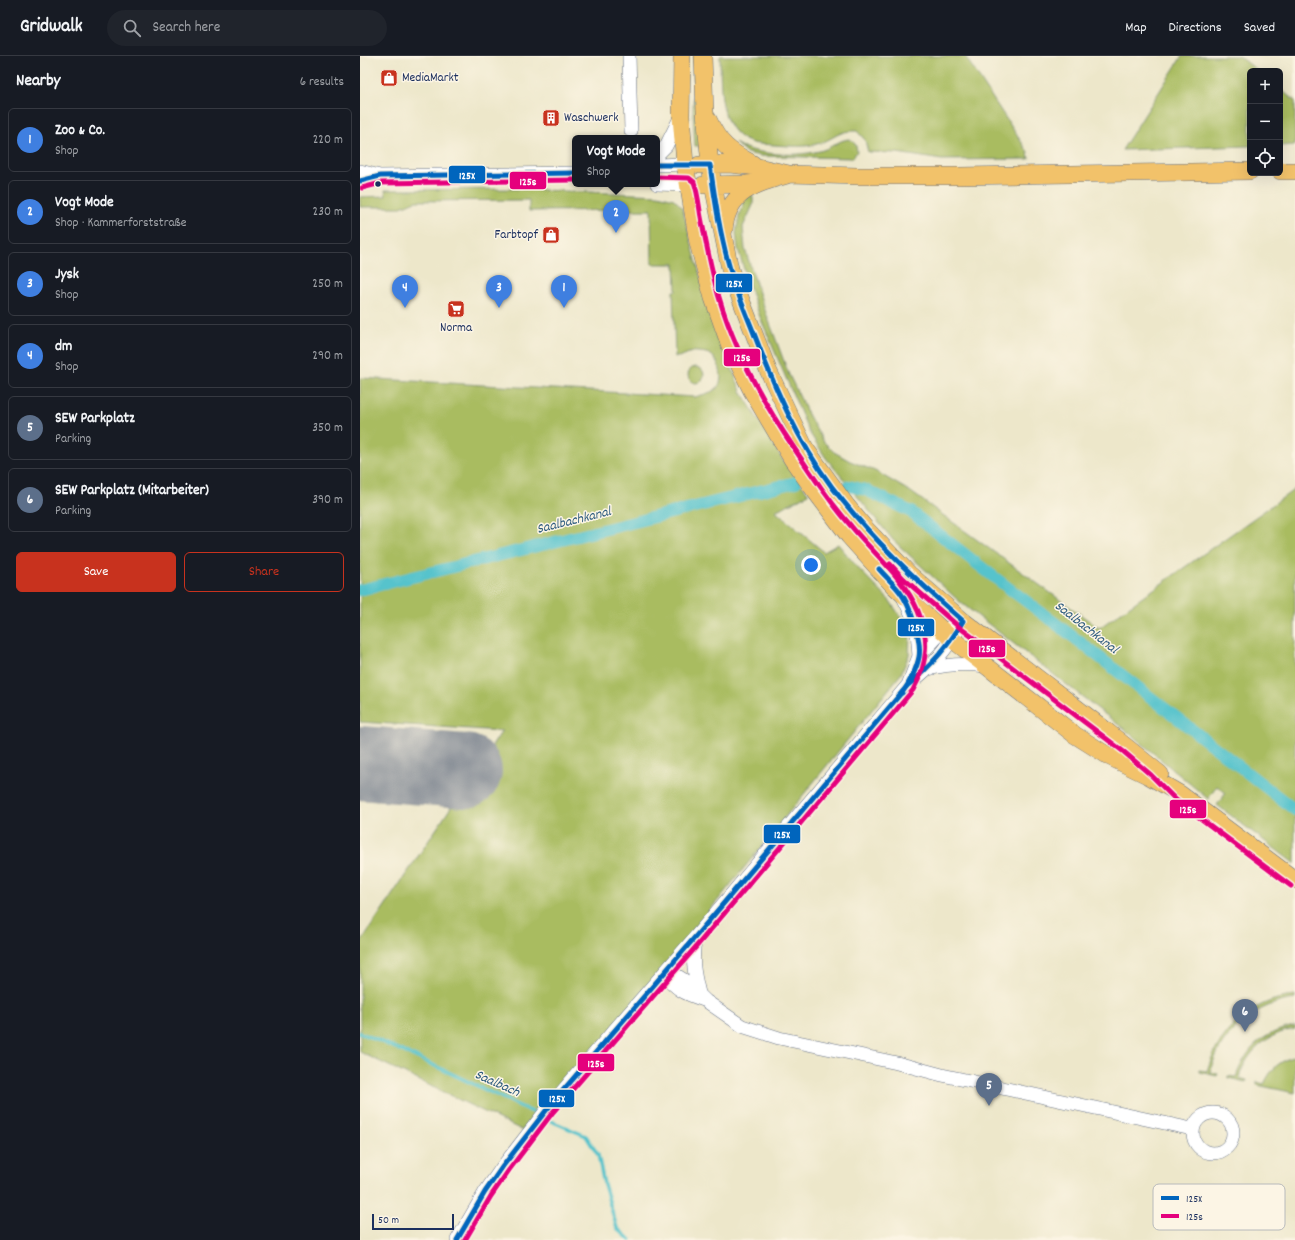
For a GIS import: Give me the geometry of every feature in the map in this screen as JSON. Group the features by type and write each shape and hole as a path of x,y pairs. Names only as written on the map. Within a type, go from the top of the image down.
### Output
{"main road":[{"path":"682,56 681,116 685,164 698,243 713,298 730,346 752,391 792,459 812,487 850,536 901,593 985,666 1075,735 1110,757 1150,776 1180,794 1295,880"},
{"path":"703,56 705,112 710,165 730,269 768,370 805,448 846,506 865,528 910,574 963,621 1128,747 1156,770 1180,794"},
{"path":"705,112 713,130 726,147 760,174"},
{"path":"685,164 730,164 760,174 858,176 958,176 1247,171"},
{"path":"1283,171 1295,171"},
{"path":"688,185 746,184 760,174"},
{"path":"723,236 725,218 731,205 751,187 760,174"}],"street":[{"path":"629,56 631,132"},
{"path":"660,153 666,146 681,116"},
{"path":"660,165 685,164"},
{"path":"360,171 380,176"},
{"path":"360,181 380,176 572,173"},
{"path":"660,184 688,185"},
{"path":"901,593 912,615 917,631 919,656 908,685"},
{"path":"919,656 948,635 963,621"},
{"path":"457,1240 492,1182 548,1108 696,936 908,685 928,669 942,655 948,635"},
{"path":"928,669 969,663 985,666"},
{"path":"696,936 693,951 693,963 703,997"},
{"path":"663,974 670,973 684,980 703,997 742,1026 792,1041 1192,1129"}],"green space":[{"path":"694,56 696,56 701,146 695,146 693,114"},
{"path":"720,56 965,56 1028,152 1029,159 942,160 897,153 868,152 865,140 857,131 841,133 825,141 809,146 759,144 750,142 739,136 732,128 726,117 721,93"},
{"path":"1182,56 1239,56 1254,68 1247,68 1247,146 1122,150"},
{"path":"1283,91 1295,101 1295,145 1283,146"},
{"path":"849,139 856,145 857,149 853,158 761,156 747,153 735,143 754,151 765,153 803,154 823,150"},
{"path":"519,189 658,195 674,199 682,207 707,302 724,350 742,393 784,462 809,494 775,511 824,552 838,544 858,568 890,601 910,631 909,655 901,674 528,1133 360,1052 360,943 502,731 360,722 360,378 695,397 709,393 716,389 719,385 721,376 717,362 710,354 695,352 675,357 673,291 676,291 675,264 652,264 651,210 529,211 529,200 415,201 401,207 360,207 360,197 386,196 385,190"},
{"path":"751,193 753,205 743,227 745,249 762,302 789,375 809,416 824,442 834,452 850,461 875,471 911,492 1099,628 1295,489 1295,864 1217,805 1226,793 1217,786 1208,799 1133,736 960,602 893,540 826,458 809,432 760,317 738,249 736,233 739,216 744,205 742,202"},
{"path":"696,367 703,372 704,375 699,382 696,383 689,378 688,375 693,368"},
{"path":"834,504 937,610 943,620 940,622 872,552"},
{"path":"1295,996 1295,999 1266,1007 1241,1022 1222,1044 1215,1058 1210,1072 1218,1074 1217,1076 1199,1072 1199,1070 1207,1071 1212,1056 1220,1043 1229,1030 1239,1020 1265,1003 1279,998"},
{"path":"1295,1026 1295,1029 1285,1031 1267,1039 1253,1052 1242,1069 1239,1078 1247,1080 1246,1082 1228,1078 1228,1076 1236,1077 1245,1058 1265,1037 1274,1032"},
{"path":"1295,1056 1295,1093 1257,1085 1257,1082 1264,1084 1276,1066 1284,1060"}],"waterway":[{"name":"Saalbachkanal","path":"360,590 796,482"},
{"name":"Saalbachkanal","path":"849,486 866,490 911,512 1295,810"},
{"name":"Saalbach","path":"360,1033 428,1062 539,1115"},
{"name":"Saalbach","path":"544,1118 586,1136 598,1155 604,1184 617,1228 630,1240"}],"runway":[{"path":"360,763 465,771"}],"transit line":[{"name":"125X","path":"457,1240 485,1192 548,1108 696,936 908,685 938,656 963,621 928,590 878,541 832,487 808,451 787,412 769,372 732,277 726,256 710,165 660,165"},
{"name":"125X","path":"360,181 380,176 572,173"},
{"name":"125s","path":"465,1240 491,1196 553,1112 701,941 913,690 922,671 926,651 926,641 922,621 912,599 897,577 851,526 821,488 782,430 750,374 732,335 718,294 694,182 689,178 660,177"},
{"name":"125s","path":"362,188 381,183 572,180"},
{"name":"125s","path":"890,564 904,579 959,627 1124,752 1151,775 1176,800 1291,886"},
{"name":"125X","path":"879,569 898,589 908,605 919,642 919,657 910,681 902,693"}],"place":[{"name":"MediaMarkt","path":"389,78"},
{"name":"Waschwerk","path":"551,118"},
{"name":"Vogt Mode","path":"616,233"},
{"name":"Farbtopf","path":"551,235"},
{"name":"dm","path":"405,308"},
{"name":"Jysk","path":"499,308"},
{"name":"Zoo & Co.","path":"564,308"},
{"name":"Norma","path":"456,309"},
{"name":"SEW Parkplatz (Mitarbeiter)","path":"1245,1032"},
{"name":"SEW Parkplatz","path":"989,1106"}]}
